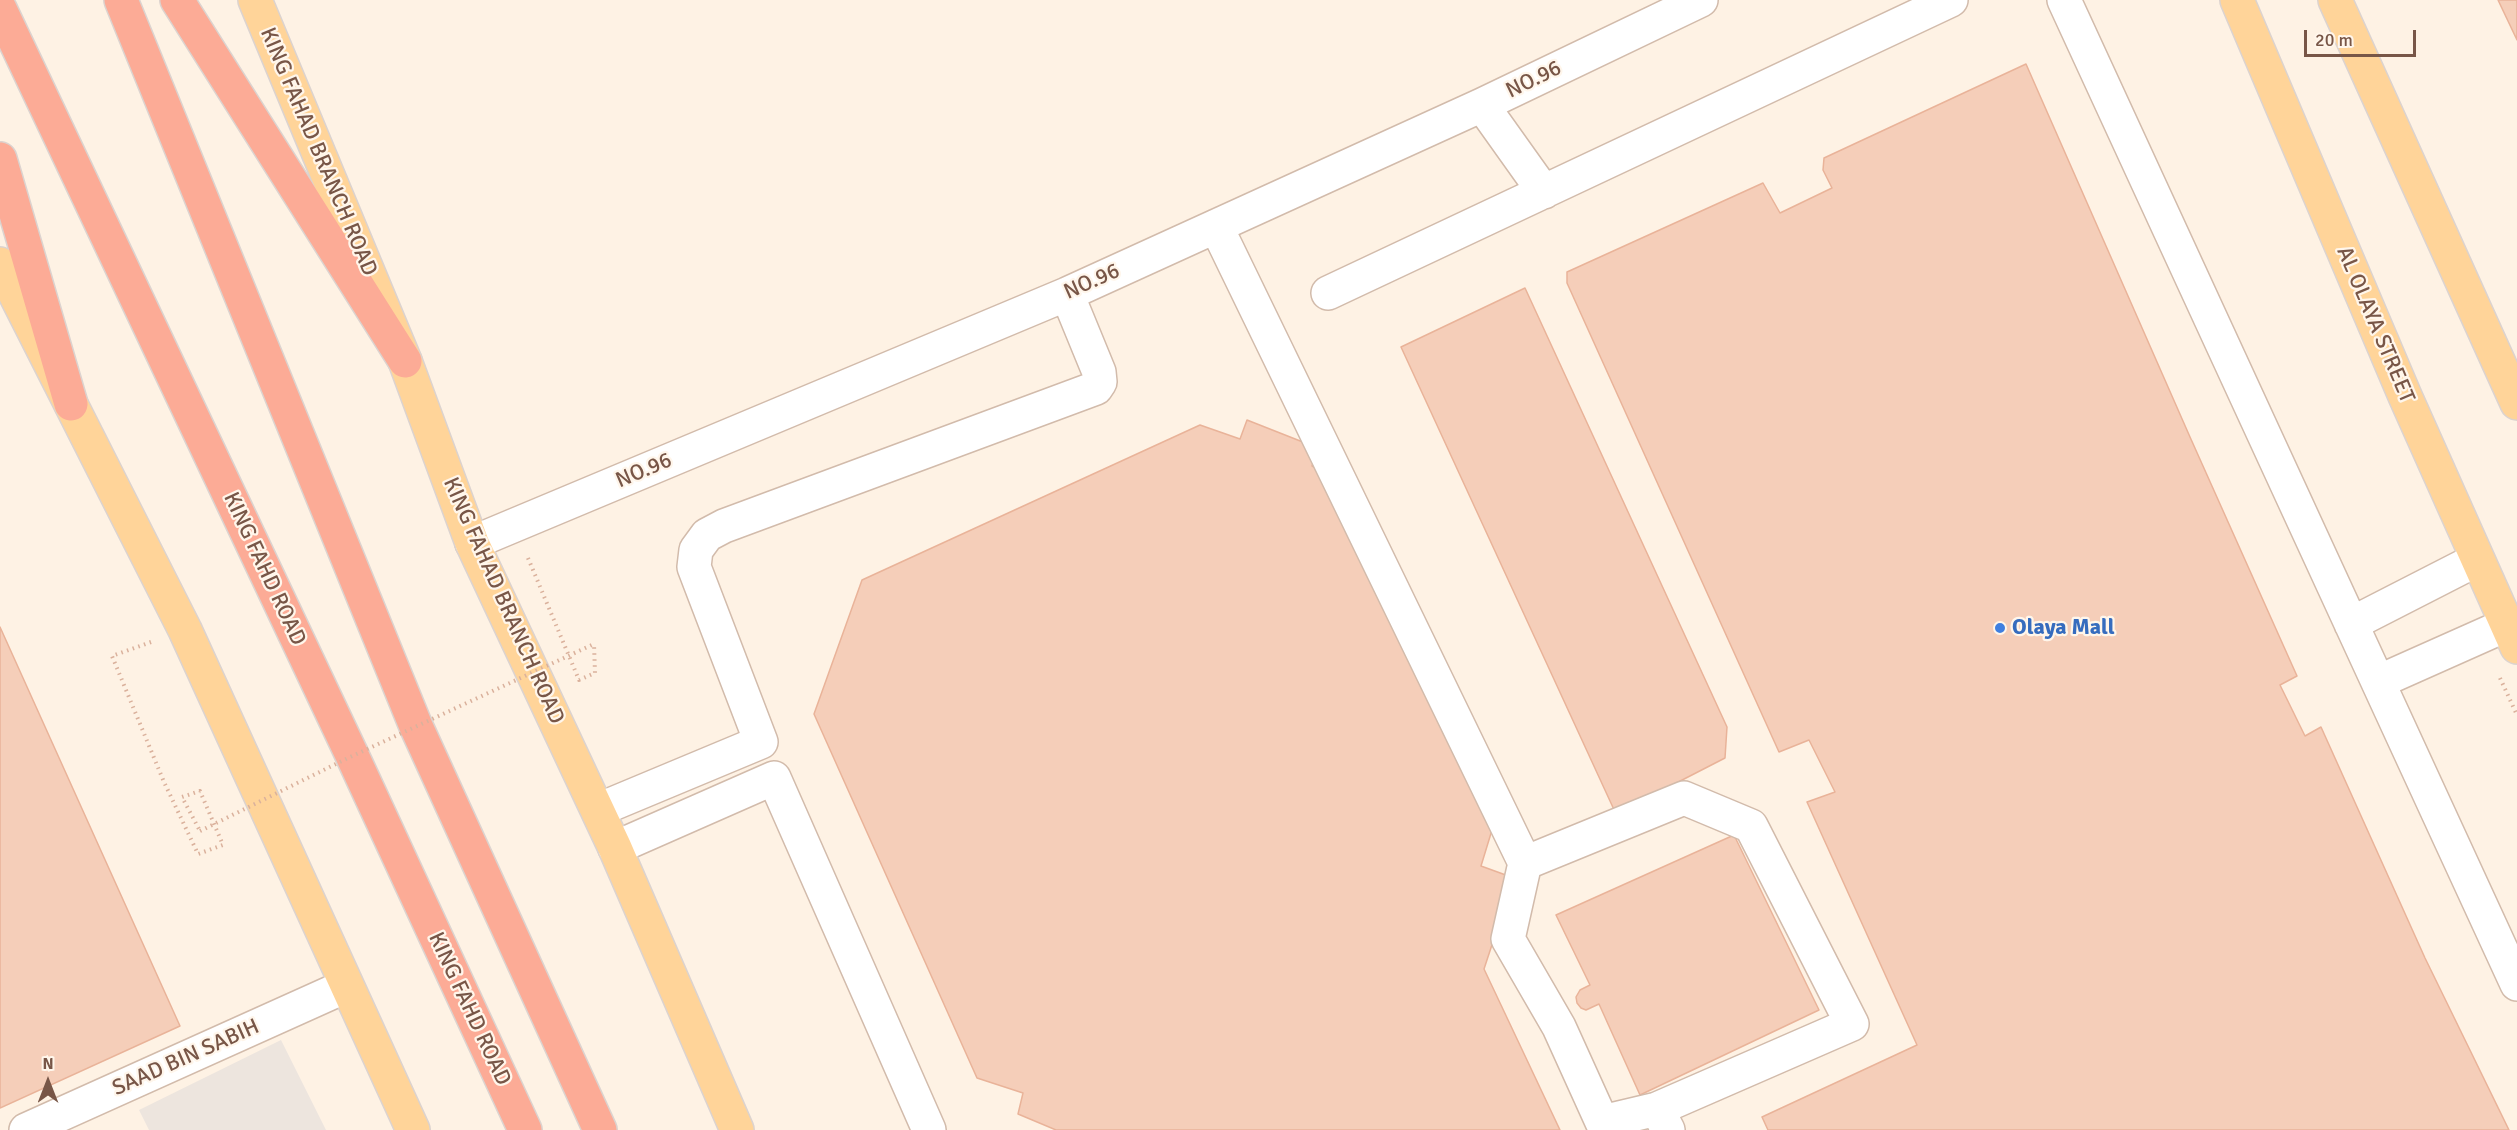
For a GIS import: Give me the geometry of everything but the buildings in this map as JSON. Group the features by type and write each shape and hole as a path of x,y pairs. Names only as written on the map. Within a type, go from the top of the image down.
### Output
{"highway":[{"path":"121,0 415,724 600,1130"},
{"path":"177,0 405,361"},
{"name":"KING FAHD ROAD","path":"0,9 346,742 525,1130"},
{"path":"0,159 71,404"}],"main road":[{"name":"KING FAHAD BRANCH ROAD","path":"255,0 405,361 472,543 598,810 737,1130"},
{"name":"AL OLAYA STREET","path":"2238,0 2476,560 2512,636"},
{"path":"2335,0 2517,403"},
{"path":"0,264 185,630 413,1130"}],"street":[{"name":"NO.96","path":"472,543 1067,294 1482,105 1701,0"},
{"path":"1328,293 1951,0"},
{"path":"2064,0 2517,984"},
{"path":"1482,105 1544,192"},
{"path":"1216,226 1525,863 1508,939 1559,1027 1602,1122 1662,1119 1852,1024 1751,826 1684,798 1525,863"},
{"path":"929,1130 774,778 694,567 696,550 706,535 724,526 1096,388 1100,382 1099,372 1067,294"},
{"path":"2351,624 2476,560"},
{"path":"2378,682 2512,636"},
{"path":"598,810 761,742"},
{"path":"615,848 774,778"},
{"name":"SAAD BIN SABIH","path":"26,1130 346,986"}],"path":[{"path":"185,630 112,656 164,782 198,854 223,844 200,791 182,797 200,831 348,758 594,644 596,673 579,680 514,525"}],"shaded area":[{"path":"281,1040 326,1130 149,1130 139,1110"}],"place":[{"name":"Olaya Mall","path":"2000,628"}]}
